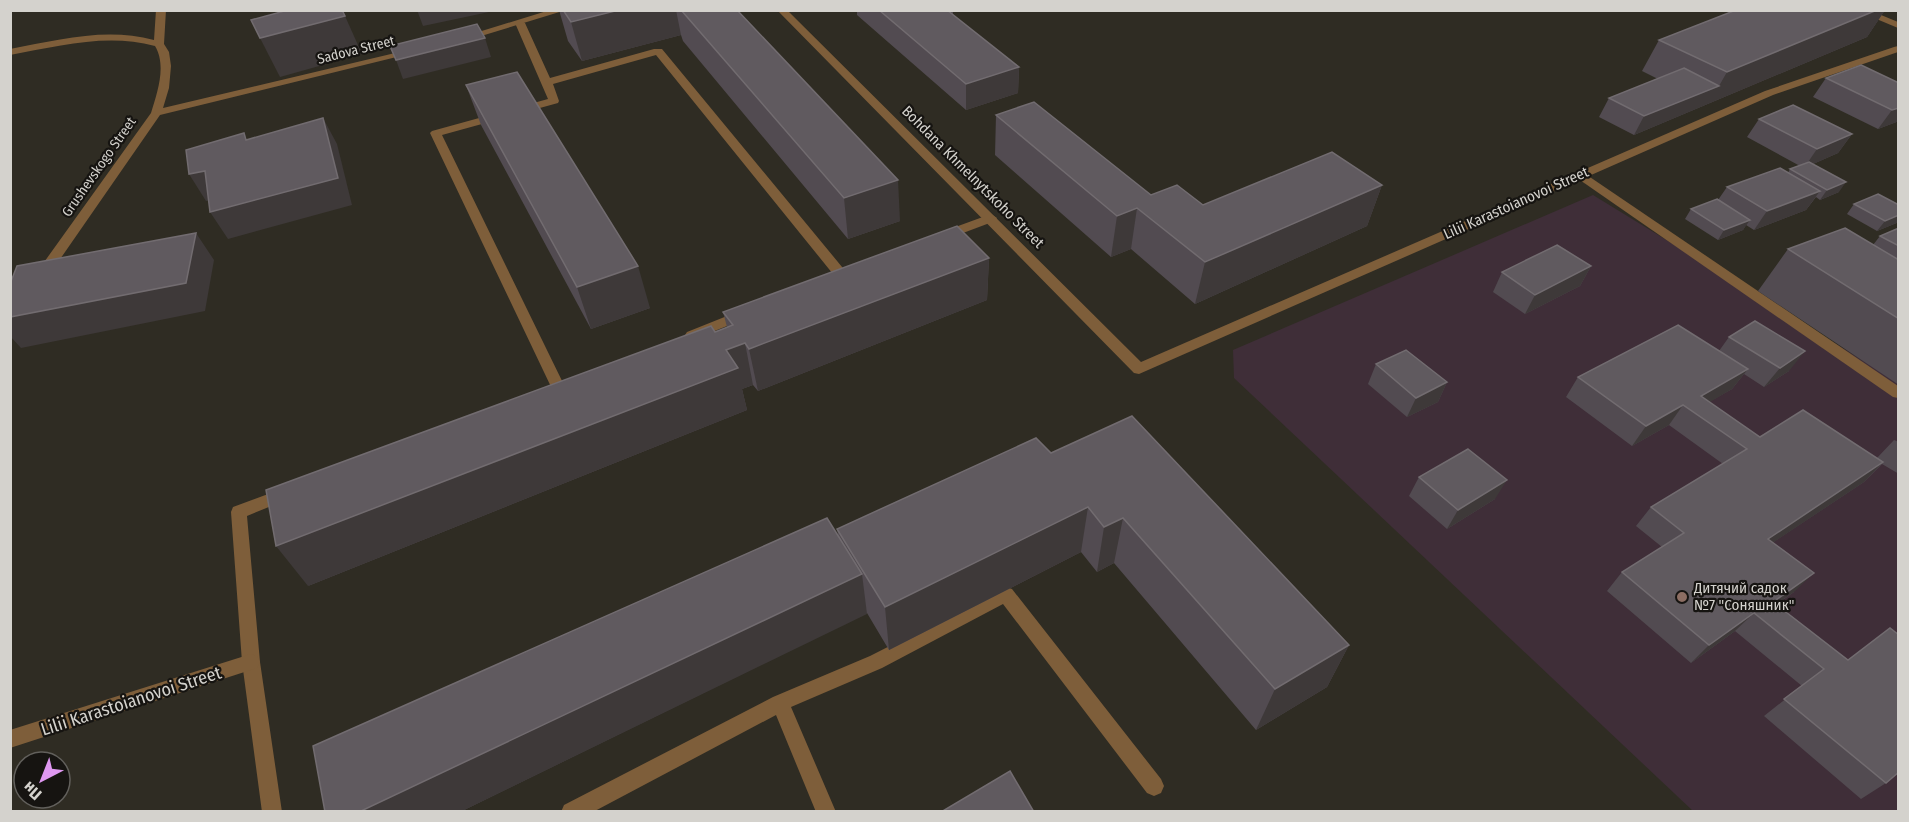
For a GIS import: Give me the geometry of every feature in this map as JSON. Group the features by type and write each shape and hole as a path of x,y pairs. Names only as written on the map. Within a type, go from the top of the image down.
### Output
{"street":[{"name":"Grushevskogo Street","path":"36,284 156,113 164,88 166,66 164,52 159,44 161,10"},
{"path":"513,10 554,101 436,133 558,387"},
{"path":"455,41 562,10"},
{"name":"Bohdana Khmelnytskoho Street","path":"781,10 991,218 1139,369"},
{"path":"1859,10 1899,25"},
{"path":"10,52 120,35 140,37 159,44"},
{"name":"Sadova Street","path":"156,113 422,49"},
{"name":"Lilii Karastoianovoi Street","path":"1139,369 1769,93 1899,49"},
{"path":"547,82 658,51 842,276"},
{"path":"1581,175 1899,393"},
{"path":"927,243 991,218"},
{"path":"679,340 755,310"},
{"path":"272,812 251,662 240,512 306,486"},
{"path":"571,812 780,703 876,662 1006,594 1154,786"},
{"name":"Lilii Karastoianovoi Street","path":"10,740 251,662"},
{"path":"780,703 826,812"}],"shaded area":[{"name":"Дитячий садок №7 \"Соняшник\"","path":"1593,195 1898,382 1898,811 1693,811 1234,378 1233,350"}],"building":[{"path":"288,10 342,10 345,16 260,38 251,20"},
{"path":"563,10 619,10 571,22"},
{"path":"681,10 737,10 898,180 844,198"},
{"path":"879,10 947,10 1019,67 966,84"},
{"path":"1736,10 1877,10 1727,72 1659,40"},
{"path":"477,24 485,38 396,60 390,46"},
{"path":"1861,65 1899,83 1899,108 1892,110 1826,78"},
{"path":"1684,68 1719,86 1644,116 1609,98"},
{"path":"517,72 638,266 577,287 466,85"},
{"path":"1034,102 1151,195 1177,185 1203,205 1332,152 1382,185 1205,262 1137,208 1117,216 996,115"},
{"path":"1793,105 1852,134 1817,149 1759,119"},
{"path":"323,118 338,178 210,212 205,171 189,174 186,150 244,133 246,140"},
{"path":"1809,162 1846,182 1827,190 1790,169"},
{"path":"1780,168 1820,191 1767,211 1727,187"},
{"path":"1878,194 1899,205 1899,215 1885,221 1854,204"},
{"path":"1717,199 1750,220 1724,230 1691,209"},
{"path":"957,226 989,258 749,349 745,343 726,350 738,368 276,546 266,490 711,326 715,332 733,325 723,312"},
{"path":"1845,228 1899,260 1899,319 1788,249"},
{"path":"1899,228 1899,246 1880,236"},
{"path":"196,233 186,283 10,317 10,284 17,266"},
{"path":"1557,245 1591,266 1535,295 1502,272"},
{"path":"1755,321 1805,351 1780,368 1729,337"},
{"path":"1678,325 1748,369 1701,396 1760,437 1803,410 1883,462 1768,539 1814,573 1773,602 1848,660 1890,628 1899,635 1899,772 1886,783 1784,699 1824,669 1754,613 1709,645 1622,572 1684,533 1651,507 1747,449 1683,405 1646,426 1578,377"},
{"path":"1406,350 1447,382 1416,398 1376,364"},
{"path":"1132,416 1349,645 1275,689 1123,518 1104,527 1088,507 885,607 837,529 1036,438 1051,453"},
{"path":"1468,449 1507,480 1458,510 1419,477"},
{"path":"827,518 862,574 359,812 325,812 313,746"},
{"path":"1010,771 1034,812 941,812"}],"place":[{"name":"Дитячий садок №7 \"Соняшник\"","path":"1682,597"}]}
